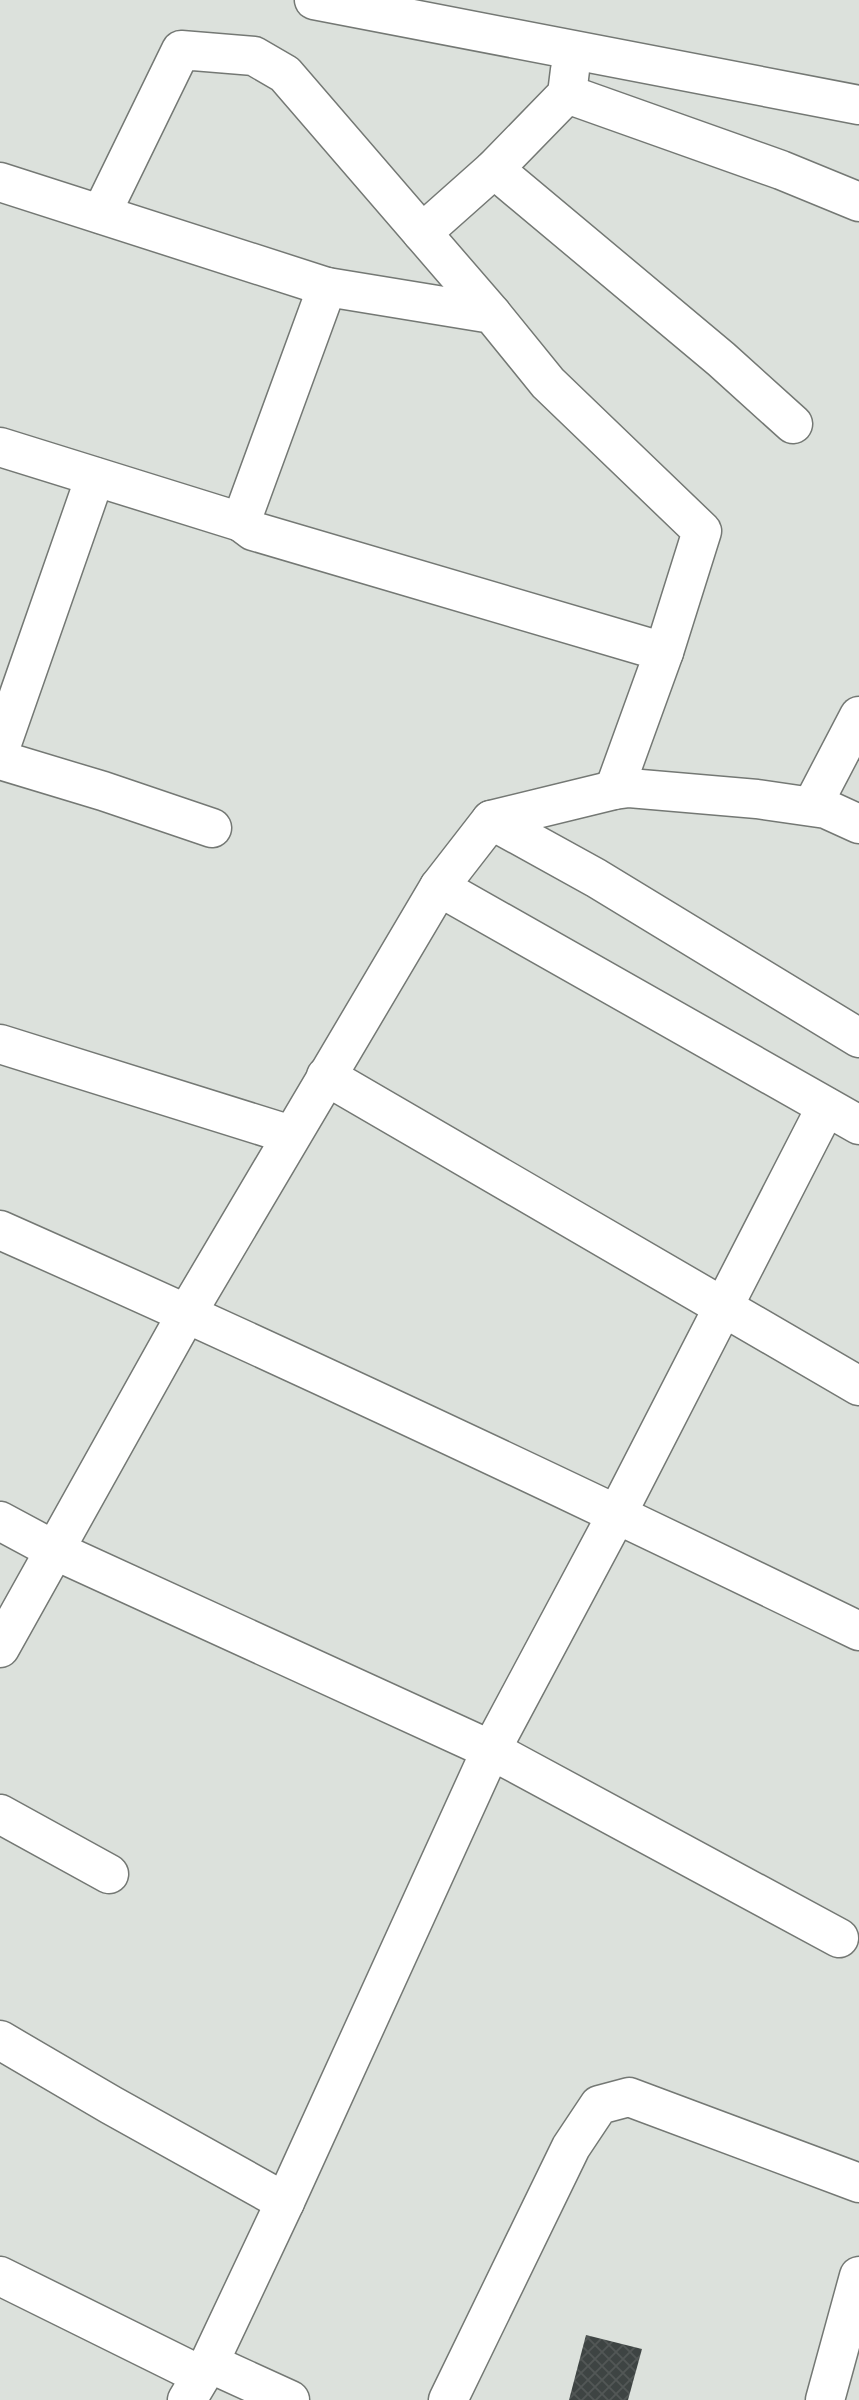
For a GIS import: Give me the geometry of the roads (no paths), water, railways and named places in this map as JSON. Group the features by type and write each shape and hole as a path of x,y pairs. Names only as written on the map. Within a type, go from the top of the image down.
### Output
{"street":[{"path":"314,0 859,105"},
{"path":"101,214 181,50 254,56 285,74 548,383 702,531 664,652 614,790"},
{"path":"422,233 494,169 567,94 573,50"},
{"path":"567,94 781,170 859,202"},
{"path":"494,169 722,359 793,424"},
{"path":"0,182 327,287 492,314"},
{"path":"241,522 327,287"},
{"path":"0,447 241,522 253,531 664,652"},
{"path":"0,749 95,477"},
{"path":"812,807 859,716"},
{"path":"0,761 103,791 212,828"},
{"path":"0,1648 187,1312 291,1135 439,887 491,820 629,788 826,808 859,824"},
{"path":"491,820 596,878 859,1038"},
{"path":"439,887 859,1125"},
{"path":"0,1044 291,1135"},
{"path":"326,1076 859,1386"},
{"path":"198,2379 285,2202 491,1750 617,1514 827,1107"},
{"path":"0,1230 187,1312 859,1631"},
{"path":"0,1521 54,1550 491,1750 839,1938"},
{"path":"0,1814 109,1874"},
{"path":"0,2040 285,2202"},
{"path":"448,2400 571,2147 599,2105 629,2097 859,2183"},
{"path":"0,2276 198,2379 289,2400"},
{"path":"825,2400 859,2276"}]}
